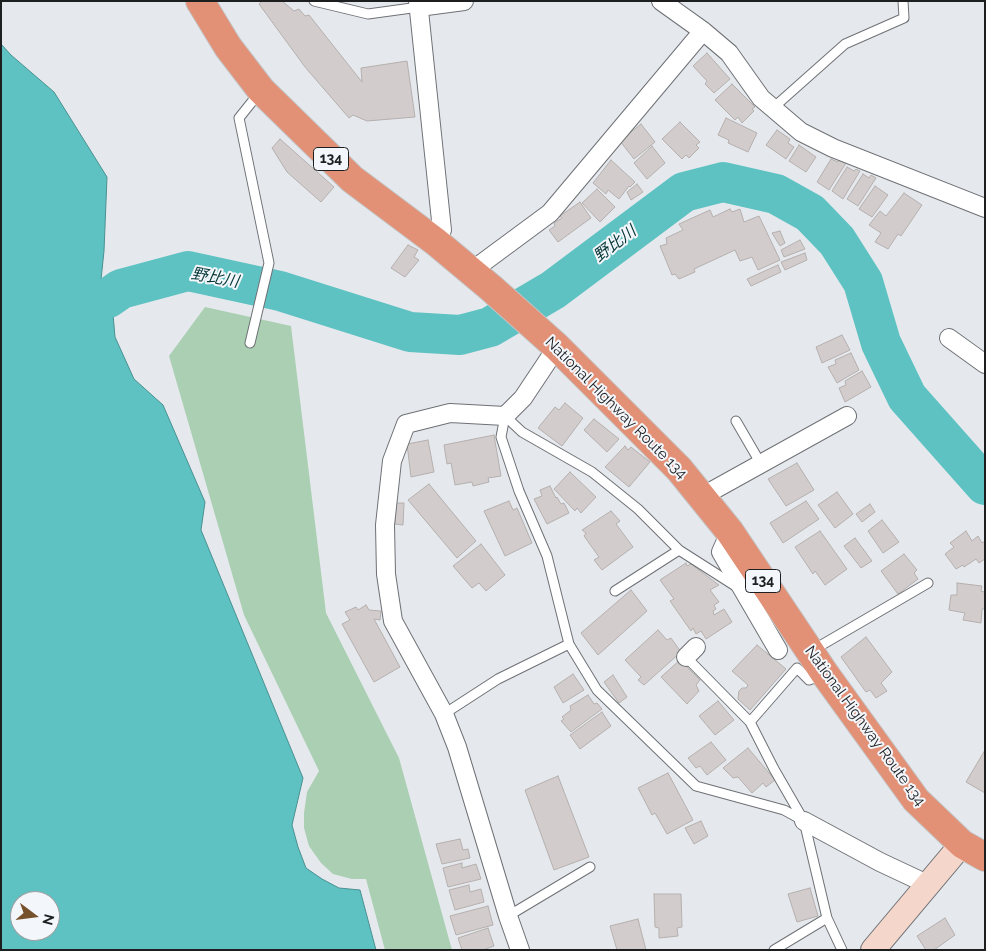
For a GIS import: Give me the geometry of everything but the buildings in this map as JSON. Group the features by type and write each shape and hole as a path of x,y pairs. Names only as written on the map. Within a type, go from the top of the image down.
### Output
{"highway":[{"name":"National Highway Route 134","path":"200,1 228,47 262,90 352,179 436,242 482,280 550,341 679,469 730,532 818,663 916,800 973,851"}],"main road":[{"path":"873,950 914,900 929,885 973,851"}],"street":[{"path":"436,242 442,230 418,4 464,1"},
{"path":"661,1 703,31 729,53 761,98 801,132 833,148 985,208"},
{"path":"482,280 481,264 550,214 703,31"},
{"path":"949,338 985,364"},
{"path":"520,950 457,747 444,714 392,621 386,574 385,525 392,461 406,424 450,413 505,416 524,398 550,341"},
{"path":"701,497 847,416"},
{"path":"730,532 721,552 778,650"},
{"path":"804,821 880,862 929,885"}],"lane":[{"path":"314,1 368,14 418,4"},
{"path":"772,108 845,44 904,18 903,1"},
{"path":"250,343 269,263 239,118 262,90"},
{"path":"505,416 522,432 592,472 638,509 679,550 745,593"},
{"path":"505,416 501,437 519,491 546,556 569,644 597,690 696,786 784,810 804,821"},
{"path":"736,421 761,464"},
{"path":"616,591 679,550"},
{"path":"750,722 797,668 809,680 818,663 928,584"},
{"path":"444,714 498,679 569,644"},
{"path":"689,653 750,722 804,821 827,918 842,950"},
{"path":"508,916 590,867"},
{"path":"774,950 827,918"}],"green space":[{"path":"205,307 291,326 326,613 399,758 452,950 385,950 366,879 352,879 333,874 321,863 309,846 304,828 304,813 307,792 319,771 244,615 169,356"}],"water":[{"path":"1,44 54,92 107,177 101,280 113,314 115,337 134,379 163,405 205,502 201,530 303,778 292,825 306,868 339,888 360,890 376,950 1,950"}],"waterway":[{"name":"野比川","path":"108,298 121,289 188,271 280,291 410,332 460,335 490,327 553,290 684,192 723,182 776,194 810,213 837,241 863,282 881,343 907,397 985,485"}]}
